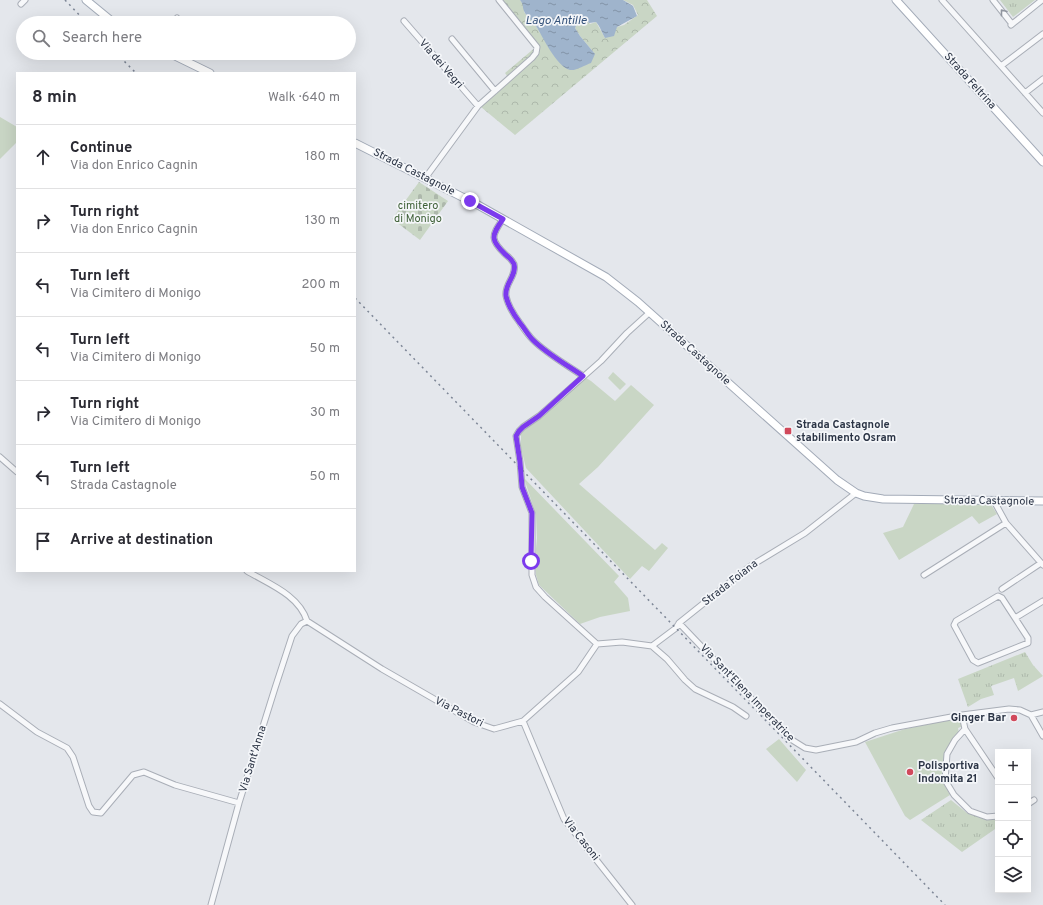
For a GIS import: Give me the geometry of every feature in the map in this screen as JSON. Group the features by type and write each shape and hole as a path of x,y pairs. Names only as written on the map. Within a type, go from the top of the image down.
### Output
{"main road":[{"path":"86,0 105,16"},
{"name":"Strada Feltrina","path":"896,0 1043,162"},
{"path":"183,60 208,72"},
{"name":"Strada Castagnole","path":"356,143 426,178 503,219 606,277 649,312 810,457 837,480 856,493 883,499 1043,501"}],"street":[{"path":"426,178 478,106 536,53 537,47 499,0"},
{"path":"942,0 1043,113"},
{"path":"993,0 1011,24 1042,0"},
{"name":"Via dei Vegri","path":"404,21 478,106"},
{"path":"1001,66 1043,34"},
{"path":"452,39 495,91"},
{"path":"1025,93 1043,79"},
{"path":"503,219 495,232 494,238 498,246 510,258 514,266 514,273 506,290 507,300 511,308 533,340 583,376"},
{"path":"649,312 601,360 539,416 519,431 516,436 522,487 532,513 532,575 536,587 545,597 597,644 622,642 652,646 667,659 685,680 696,690 733,707 746,716"},
{"path":"0,457 16,471"},
{"name":"Strada Foiana","path":"652,646 749,567 805,532 856,493"},
{"path":"994,501 1006,523 1042,564 1002,589"},
{"path":"924,575 1006,523"},
{"path":"249,572 291,597 304,612 307,621"},
{"path":"998,596 1002,598 1015,618 1028,638 1028,643 978,663 973,660 954,625 956,621 998,596"},
{"path":"1015,618 1043,600"},
{"name":"Via Pastori","path":"307,621 382,669 474,722 494,729 523,721 578,672 597,644"},
{"name":"Via Sant'Anna","path":"211,905 239,804 274,688 292,636 301,624 307,621"},
{"name":"Via Sant'Elena Imperatrice","path":"679,623 789,738 805,748 816,750 856,742 875,733 892,728 962,715 1009,709 1020,710 1031,715"},
{"path":"0,704 37,732 67,748 73,757 89,806 93,812 101,813 133,775 144,772 175,785 239,804"},
{"path":"1043,712 1031,715 1043,736"},
{"path":"962,715 965,729 995,774"},
{"name":"Via Casoni","path":"523,721 564,819 632,905"},
{"path":"965,729 955,740 947,754 945,780 954,795 970,811 988,817 995,816"}],"green space":[{"path":"497,0 520,0 524,5 524,12 535,24 540,33 595,54 575,28 579,20 586,19 590,24 596,22 605,38 617,27 624,25 638,15 633,5 623,0 647,0 657,16 515,135 481,107 508,77 505,73 537,46"},
{"path":"1000,0 1035,0 1013,17"},
{"path":"0,117 16,126 16,143 0,159"},
{"name":"cimitero di Monigo","path":"419,182 448,201 420,240 392,219"},
{"path":"613,372 626,384 620,390 608,378"},
{"path":"583,376 615,401 631,385 654,405 598,467 579,484 655,550 662,543 668,548 649,571 642,566 630,579 526,468 521,448 521,432"},
{"path":"524,478 619,576 614,582 628,598 630,611 600,617 580,624 539,585 536,575 535,559 537,538 536,515"},
{"path":"990,503 997,514 979,524 972,516 899,560 883,533 903,527 914,504"},
{"path":"1025,652 1033,665 1043,676 1018,691 1014,678 991,686 994,695 981,699 968,707 958,679"},
{"name":"Polisportiva Indomita 21","path":"960,718 963,726 958,728 959,733 945,754 942,780 950,795 910,820 905,816 865,742 905,729"},
{"path":"779,739 806,770 797,782 766,749"},
{"path":"951,800 967,813 990,820 995,819 995,829 962,852 921,820"}],"water":[{"name":"Lago Antille","path":"520,0 623,0 633,6 637,16 617,27 614,36 605,38 596,22 589,23 586,19 579,20 575,28 595,54 591,63 578,69 570,70 560,63 555,57 536,26 525,13"}],"railway":[{"path":"65,0 80,16"},
{"path":"123,60 135,72"},
{"path":"356,299 945,905"}],"place":[{"name":"Strada Castagnole stabilimento Osram","path":"788,431"},
{"name":"Ginger Bar","path":"1014,718"},
{"name":"Polisportiva Indomita 21","path":"910,772"}],"route":[{"path":"470,201 503,219 495,232 494,238 495,243 513,262 515,269 506,288 506,295 516,317 533,340 583,376 539,416 523,427 516,436 522,487 532,513 531,561"}]}
